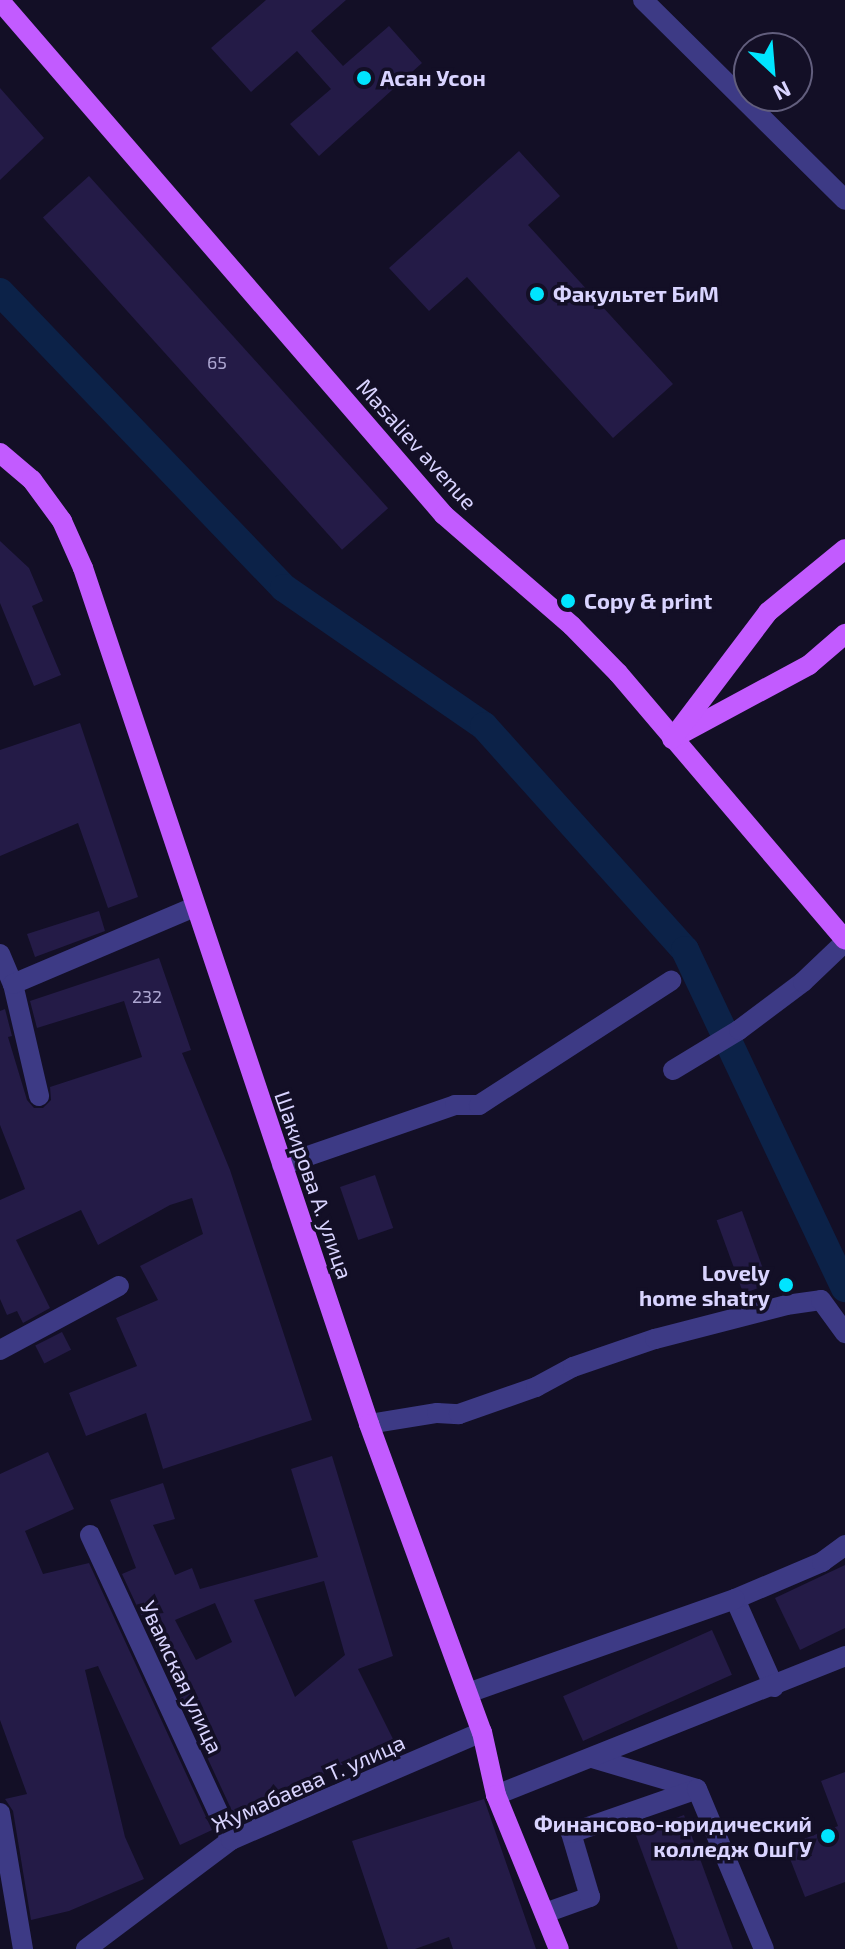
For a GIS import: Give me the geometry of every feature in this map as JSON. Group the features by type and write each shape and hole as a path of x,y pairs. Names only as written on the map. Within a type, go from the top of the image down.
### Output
{"main road":[{"name":"Masaliev avenue","path":"0,1 444,515 572,626 618,673 845,941"},
{"name":"Шакирова А. улица","path":"0,453 32,480 62,521 78,556 369,1424 482,1732 496,1795 559,1949"},
{"path":"672,739 768,612 845,549"},
{"path":"672,739 809,665 845,634"}],"street":[{"path":"643,0 845,200"},
{"path":"13,984 194,907"},
{"path":"673,1070 739,1030 803,982 845,941"},
{"path":"0,954 13,984 39,1096"},
{"path":"282,1165 455,1105 479,1105 671,981"},
{"path":"0,1350 119,1286"},
{"path":"369,1424 437,1413 459,1414 536,1387 573,1367 655,1339 786,1305 821,1300 845,1333"},
{"name":"Увамская улица","path":"90,1535 231,1840"},
{"path":"468,1693 735,1599 822,1562 845,1545"},
{"path":"735,1599 774,1687"},
{"path":"496,1795 774,1687 845,1656"},
{"name":"Жумабаева Т. улица","path":"86,1949 231,1840 482,1732"},
{"path":"592,1758 697,1789"},
{"path":"545,1913 590,1897 571,1833 697,1789"},
{"path":"697,1789 764,1949"},
{"path":"0,1813 23,1949"}],"building":[{"name":"Асан Усон","path":"266,0 346,0 311,31 343,66 389,26 422,63 319,156 290,124 331,89 297,51 251,92 211,48"},
{"path":"0,88 44,138 0,180"},
{"name":"Факультет БиМ","path":"519,151 560,196 528,225 673,384 613,438 467,277 429,311 389,268"},
{"path":"89,176 388,508 342,550 43,217"},
{"path":"0,541 29,568 43,601 32,606 61,675 34,686 0,603"},
{"path":"80,723 138,897 108,908 78,823 0,856 0,750"},
{"path":"99,911 105,931 35,957 27,934"},
{"path":"159,958 191,1050 182,1053 230,1170 312,1420 163,1469 146,1413 86,1436 69,1393 137,1366 116,1318 158,1300 140,1266 203,1234 192,1198 170,1205 98,1245 81,1210 16,1240 50,1308 23,1323 17,1311 7,1315 0,1299 0,1200 25,1189 0,1125 0,1011 5,1009 12,1036 8,1037 27,1100 34,1108 43,1108 51,1100 50,1087 142,1057 124,1001 37,1028 30,1001"},
{"path":"375,1175 393,1228 358,1240 340,1187"},
{"path":"742,1211 769,1284 743,1294 717,1220"},
{"path":"62,1332 71,1350 44,1363 35,1346"},
{"path":"48,1452 74,1509 25,1531 43,1574 89,1563 212,1830 180,1845 98,1666 85,1670 125,1837 144,1879 69,1911 31,1920 13,1811 5,1799 27,1794 0,1720 0,1474"},
{"path":"332,1456 393,1656 358,1669 393,1739 316,1778 314,1776 291,1785 233,1813 122,1574 136,1568 110,1500 163,1483 175,1519 153,1525 175,1575 192,1568 200,1589 318,1557 291,1469","holes":["324,1581 345,1655 295,1697 254,1600","215,1603 232,1642 196,1660 175,1620"]},
{"path":"845,1565 845,1628 800,1650 775,1598"},
{"path":"712,1630 732,1675 583,1741 563,1696"},
{"name":"Финансово-юридический колледж ОшГУ","path":"845,1772 845,1882 805,1897 785,1846 838,1826 821,1781"},
{"path":"484,1799 536,1949 453,1949 449,1937 415,1949 388,1949 352,1841"},
{"path":"684,1815 733,1949 678,1949 635,1833"}],"waterway":[{"path":"0,292 284,588 484,726 685,950 845,1288"}],"place":[{"name":"Асан Усон","path":"364,78"},
{"name":"Факультет БиМ","path":"537,294"},
{"name":"Copy & print","path":"568,601"},
{"name":"Lovely home shatry","path":"786,1285"},
{"name":"Финансово-юридический колледж ОшГУ","path":"828,1836"}]}
